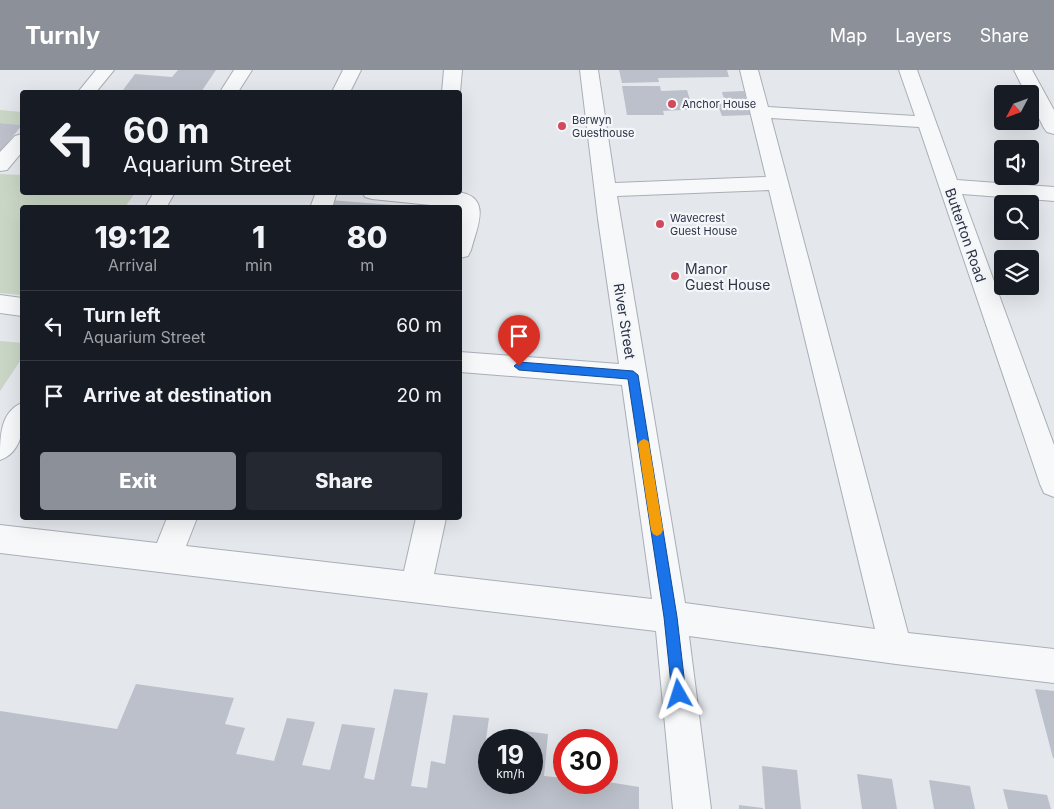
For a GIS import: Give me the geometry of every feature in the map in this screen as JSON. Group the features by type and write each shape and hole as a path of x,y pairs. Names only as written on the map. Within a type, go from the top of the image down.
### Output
{"street":[{"path":"89,90 106,70"},
{"path":"230,90 243,70"},
{"path":"342,90 352,70"},
{"path":"451,90 453,70"},
{"name":"River Street","path":"589,70 605,190 671,617 692,809"},
{"path":"749,70 896,648"},
{"name":"Butterton Road","path":"908,70 1052,474"},
{"path":"1023,70 1054,128"},
{"path":"760,112 926,122"},
{"path":"0,166 20,142"},
{"path":"0,166 13,168 20,166"},
{"path":"605,190 777,183"},
{"path":"949,186 1054,194"},
{"path":"445,195 462,200 468,204 470,211 462,242"},
{"path":"0,304 20,307"},
{"path":"462,366 633,375"},
{"path":"0,448 20,417"},
{"path":"164,558 181,520"},
{"path":"416,588 431,520"},
{"path":"0,539 671,617 896,648 1054,666"}],"green space":[{"path":"0,110 20,112 20,125 0,123"},
{"path":"0,174 20,175 20,195 134,195 126,205 20,205 20,295 0,293"},
{"path":"0,341 20,343 20,361 0,391"}],"building":[{"path":"178,70 216,70 202,90 123,90 135,74 172,77"},
{"path":"619,70 727,70 729,77 658,78 659,82 622,83"},
{"path":"622,86 660,86 661,91 687,90 690,100 747,101 751,115 722,116 719,108 663,111 664,115 627,115"},
{"path":"744,91 746,99 724,99 722,92"},
{"path":"0,123 20,125 20,127 0,152"},
{"path":"329,200 393,205 327,205"},
{"path":"136,684 234,698 225,724 245,728 236,754 274,761 287,718 315,722 302,765 330,770 342,724 375,728 364,778 374,780 394,689 428,693 411,786 427,788 431,761 445,764 453,715 489,718 487,729 478,729 478,794 543,794 543,733 548,734 544,776 553,777 553,794 618,794 618,784 639,787 639,809 0,809 0,711 117,729"},
{"path":"1035,689 1054,691 1054,758 1053,758"},
{"path":"762,766 797,770 801,809 765,809"},
{"path":"857,774 892,779 897,809 862,809"},
{"path":"929,780 970,786 975,809 934,809"},
{"path":"1003,789 1047,795 1051,809 1008,809"},
{"path":"739,805 763,808 763,809 739,809"}],"slow traffic":[{"path":"644,444 657,530"}],"place":[{"name":"Anchor House","path":"672,104"},
{"name":"Berwyn Guesthouse","path":"562,126"},
{"name":"Wavecrest Guest House","path":"660,224"},
{"name":"Manor Guest House","path":"675,276"}],"route":[{"path":"519,366 633,375 671,617 679,694"}]}
